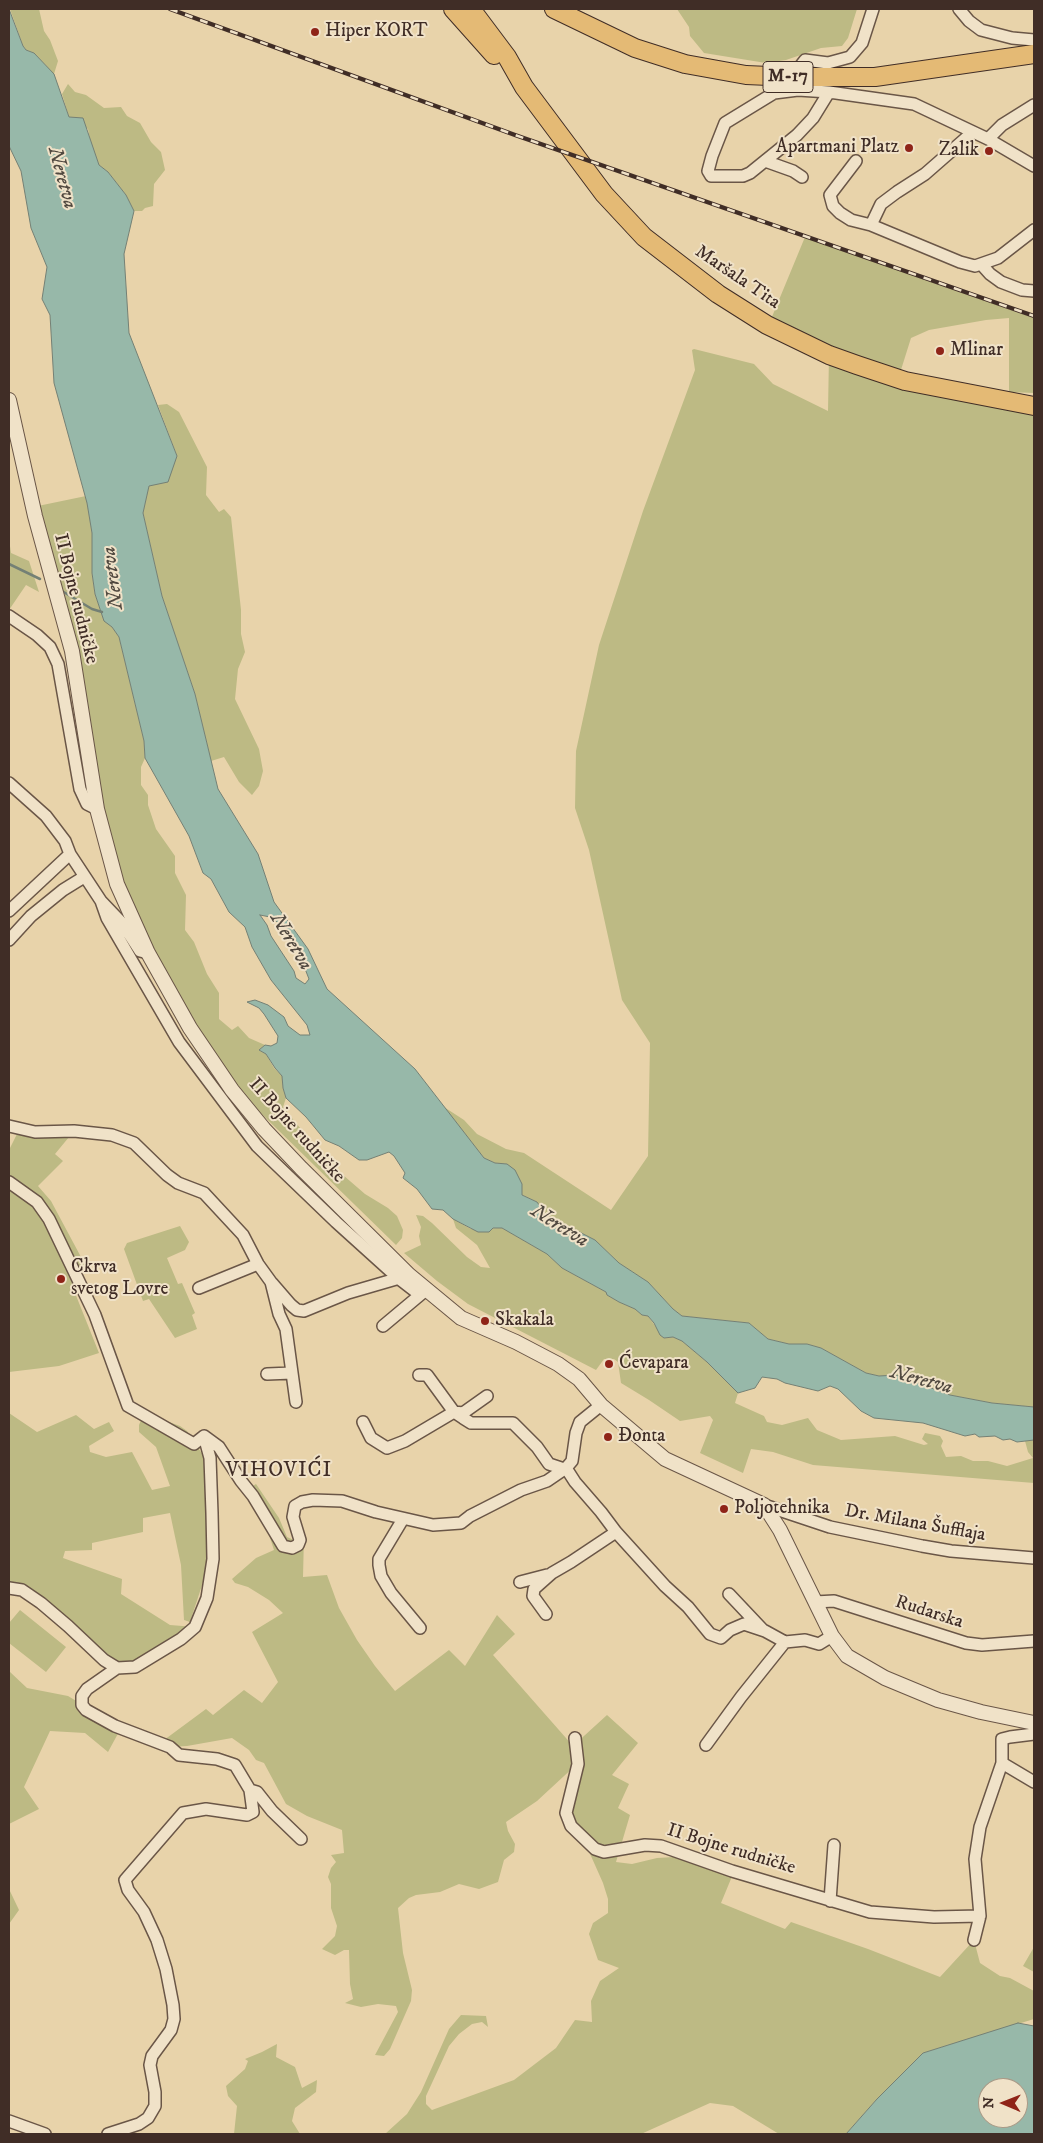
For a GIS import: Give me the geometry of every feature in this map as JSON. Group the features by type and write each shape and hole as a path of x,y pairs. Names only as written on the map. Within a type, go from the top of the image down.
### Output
{"main road":[{"name":"Maršala Tita","path":"453,9 524,87 588,175 619,210 662,252 718,294 767,325 829,355 905,381 1034,406"},
{"name":"Maršala Tita","path":"471,9 507,57 524,87"},
{"name":"M-17","path":"554,9 635,48 674,61 746,75 783,77 875,76 1034,54"},
{"name":"Maršala Tita","path":"996,398 1034,400"}],"street":[{"path":"764,100 783,77 805,60 828,63 850,57 862,43 872,9"},
{"path":"959,9 969,21 981,30 1012,38 1034,40"},
{"path":"828,92 808,124 797,135 743,176 711,176 708,172 716,142 725,123 774,93 813,90 828,92 914,104 942,116 1032,162"},
{"path":"988,139 1002,125 1034,105"},
{"path":"871,226 881,204 924,174 973,132"},
{"path":"765,161 793,171 802,177"},
{"path":"856,161 830,195 833,206 840,214 851,220 975,266 998,258 1034,230"},
{"path":"981,264 1001,282 1022,290 1034,291"},
{"name":"II Bojne rudničke","path":"9,400 35,516 72,651 97,809 117,884 148,953 190,1028 264,1129 404,1277"},
{"name":"II Bojne rudničke","path":"9,616 37,635 50,647 58,664 80,789 86,804 97,809"},
{"path":"9,783 46,816 65,841 70,854 84,877 101,900"},
{"path":"9,911 70,854"},
{"path":"9,940 31,916 63,890 84,877"},
{"name":"II Bojne rudničke","path":"101,900 112,910 140,951 148,953"},
{"name":"II Bojne rudničke","path":"101,900 108,918 179,1042 257,1146 336,1222 404,1277 461,1318 516,1342 558,1364 579,1379 601,1405 665,1459 764,1505"},
{"path":"162,1011 174,998"},
{"path":"9,1126 34,1132 74,1131 112,1135 134,1143 178,1183 204,1193 243,1235 258,1264 291,1306 297,1310 304,1311 348,1293 404,1277"},
{"path":"9,1182 38,1202 49,1219 96,1315 128,1406 194,1444 204,1436"},
{"path":"199,1288 258,1264"},
{"path":"271,1282 279,1314 286,1330 296,1402"},
{"path":"383,1326 424,1292"},
{"path":"267,1374 292,1373"},
{"path":"420,1374 427,1375 454,1412 471,1423 513,1423 537,1447 549,1464 565,1469 602,1512 616,1532 688,1607 710,1634 721,1638 730,1630 744,1624 765,1631 785,1642 805,1640 819,1644 832,1636"},
{"path":"363,1422 371,1438 387,1448 405,1442 454,1412 464,1413 487,1396"},
{"path":"204,1436 219,1447 253,1496 284,1546 292,1548 298,1545 300,1540 294,1517 296,1506 302,1502 342,1500 403,1519 433,1525 461,1523 470,1516 521,1490 547,1481 565,1469 572,1461 576,1433 580,1422 601,1405"},
{"path":"9,1588 22,1590 41,1603 104,1660 117,1668 141,1664 181,1639 195,1627 207,1598 213,1559 210,1458 204,1436"},
{"path":"764,1505 780,1530 832,1636 847,1656 885,1678 938,1700 981,1712 1034,1723"},
{"name":"Dr. Milana Šufflaja","path":"764,1505 830,1527 922,1546 950,1551 1034,1558"},
{"path":"403,1519 379,1559 379,1565 381,1576 391,1593 420,1628"},
{"path":"546,1614 533,1596 534,1589 552,1573 616,1532"},
{"path":"520,1582 552,1573"},
{"path":"729,1594 765,1631"},
{"name":"Rudarska","path":"815,1602 834,1601 966,1643 982,1645 1034,1641"},
{"path":"706,1745 741,1696 785,1642"},
{"path":"108,2134 139,2124 148,2118 156,2106 150,2065 152,2056 171,2030 174,2019 166,1969 157,1940 144,1912 128,1890 125,1880 183,1813 206,1809 247,1815 253,1812 250,1790 235,1765 217,1759 179,1756 170,1747 115,1726 86,1710 82,1705 82,1696 87,1689 117,1668"},
{"path":"974,1940 980,1916 975,1859 980,1827 1002,1763 1002,1739 1010,1736 1034,1734"},
{"name":"II Bojne rudničke","path":"575,1738 578,1764 566,1813 571,1826 595,1849 612,1852 645,1845 661,1846 830,1901 870,1912 934,1917 980,1916"},
{"path":"1002,1763 1034,1782"},
{"path":"250,1790 257,1792 301,1839"},
{"path":"830,1901 834,1845"},
{"path":"9,2121 45,2134"}],"shaded area":[{"path":"10,9 39,9 44,31 50,40 58,61 54,74 34,53 26,50 23,46"},
{"path":"677,9 857,9 848,38 842,46 821,48 786,60 766,63 704,53 690,36 689,27"},
{"path":"68,84 75,92 86,95 104,108 121,107 127,116 140,123 151,142 161,152 165,170 154,184 153,206 142,211 134,211 126,195 108,172 99,165 91,145 88,129 69,117 62,94"},
{"path":"805,237 1034,318 1034,393 1009,392 1009,318 929,330 911,338 900,373 769,324"},
{"path":"692,350 754,364 773,384 828,411 829,355 1034,406 1034,1407 992,1403 950,1395 887,1376 866,1373 821,1348 807,1344 789,1344 768,1339 749,1323 682,1316 648,1282 619,1263 595,1240 546,1215 537,1202 522,1195 507,1164 495,1163 484,1158 444,1107 464,1120 477,1134 506,1149 524,1153 611,1210 648,1156 650,1043 622,1000 589,850 575,808 576,751 599,645 643,511 695,370"},
{"path":"167,404 179,412 207,467 206,495 219,512 224,509 231,517 241,610 241,634 245,652 238,669 235,699 259,749 263,771 259,786 252,795 239,782 224,757 211,761 195,694 162,596 143,513 149,485 177,456 158,405"},
{"path":"86,496 92,533 92,573 95,594 104,620 119,637 144,741 145,758 141,767 141,785 148,795 148,805 156,829 175,856 175,873 186,895 185,930 194,942 207,974 219,993 219,1019 232,1030 238,1026 249,1038 265,1045 259,1050 266,1054 274,1068 282,1076 286,1098 283,1107 322,1155 365,1194 397,1216 403,1230 402,1238 396,1245 236,1089 190,1028 117,884 72,651 33,507"},
{"path":"9,539 11,553 29,561 39,592 26,585 9,610"},
{"path":"19,1130 74,1131 55,1154 63,1161 38,1186 51,1201 89,1272 77,1273 75,1293 99,1353 59,1366 9,1372 9,1150"},
{"path":"416,1215 423,1216 432,1223 467,1257 481,1267 490,1268 477,1245 456,1228 453,1219 471,1229 502,1228 547,1254 562,1268 606,1292 607,1295 619,1302 635,1309 642,1315 648,1316 664,1338 673,1337 682,1341 707,1362 738,1393 735,1403 764,1416 767,1422 782,1425 808,1418 817,1430 841,1440 895,1436 924,1445 928,1444 922,1439 925,1433 940,1436 943,1441 941,1446 946,1457 961,1456 973,1461 988,1461 1007,1466 1033,1458 1028,1452 1025,1441 1034,1440 1034,1483 813,1465 773,1452 751,1449 743,1473 700,1453 713,1420 710,1416 680,1421 621,1383 618,1362 614,1359 604,1359 596,1370 468,1304 437,1281 404,1253 421,1245 419,1236 421,1227"},
{"path":"180,1226 189,1242 185,1250 167,1258 178,1284 182,1283 195,1313 192,1315 197,1329 175,1338 149,1299 143,1301 124,1249 127,1243"},
{"path":"9,1413 37,1432 76,1415 94,1429 109,1422 114,1431 89,1446 90,1452 106,1457 132,1452 152,1490 170,1486 156,1447 139,1432 139,1425 144,1413 180,1426 187,1431 203,1455 214,1464 215,1505 205,1576 190,1622 184,1620 181,1565 170,1513 143,1518 143,1532 92,1543 92,1550 65,1551 63,1558 122,1579 121,1594 170,1625 195,1627 177,1642 119,1668 68,1626 9,1588"},
{"path":"256,1484 279,1518 287,1537 296,1541 304,1536 303,1577 327,1575 339,1608 357,1640 395,1691 449,1650 465,1666 497,1615 515,1634 493,1655 573,1746 607,1715 638,1743 612,1775 629,1784 618,1808 630,1815 616,1862 632,1864 657,1858 674,1857 690,1860 733,1874 721,1903 785,1929 791,1922 940,1977 974,1940 980,1963 1000,1976 1010,1978 1034,1991 1034,2019 923,2053 877,2099 846,2134 779,2134 733,2106 710,2103 641,2134 385,2134 407,2114 421,2092 449,2029 461,2015 486,2016 488,2027 482,2022 472,2024 459,2034 449,2046 426,2096 426,2104 432,2110 514,2080 556,2048 575,2020 592,2022 591,2001 600,1981 619,1968 598,1960 589,1934 593,1923 608,1913 608,1899 583,1838 566,1813 577,1764 537,1801 506,1822 508,1831 515,1844 514,1852 504,1860 498,1882 479,1889 459,1884 440,1892 416,1895 409,1898 398,1908 403,1953 412,1990 411,2001 390,2049 384,2056 375,2055 398,2012 396,2006 378,2004 361,2007 345,2003 353,1999 350,1984 349,1950 344,1950 335,1955 322,1949 335,1936 337,1926 331,1908 331,1884 328,1877 331,1868 336,1862 331,1855 344,1853 342,1830 307,1816 286,1804 264,1763 256,1760 249,1750 232,1738 187,1746 170,1747 160,1743 206,1709 213,1715 244,1690 262,1703 278,1682 252,1632 283,1613 269,1600 248,1587 235,1583 232,1579 256,1558 274,1550 253,1486"},
{"path":"20,1610 66,1647 46,1672 9,1643 9,1623"},
{"path":"9,1671 27,1688 68,1696 121,1728 108,1752 85,1733 50,1731 24,1787 39,1809 9,1824"},
{"path":"9,1889 19,1910 9,1924"},
{"path":"1034,1947 1034,1972 1023,1966"},
{"path":"277,2044 276,2057 295,2067 302,2088 317,2080 316,2092 295,2108 292,2121 300,2134 234,2134 237,2106 228,2096 226,2086 245,2069 248,2061 245,2059"}],"water":[{"name":"Neretva","path":"9,9 23,46 26,50 34,53 54,74 69,117 83,118 99,165 108,172 126,195 134,211 124,254 129,333 177,456 168,482 149,486 143,513 162,596 195,694 218,789 258,854 274,902 308,949 327,989 415,1069 484,1158 495,1163 507,1164 515,1170 522,1184 522,1195 537,1202 546,1215 595,1240 619,1263 648,1282 682,1316 749,1323 768,1339 789,1344 807,1344 821,1348 866,1373 879,1376 896,1375 950,1395 992,1403 1034,1407 1034,1440 1017,1442 1010,1439 1003,1440 995,1436 979,1437 975,1434 965,1436 923,1423 874,1418 861,1411 838,1389 830,1386 818,1391 785,1383 777,1379 762,1377 755,1388 738,1393 707,1362 682,1341 673,1337 664,1338 660,1335 648,1316 642,1315 635,1309 619,1302 607,1295 606,1292 562,1268 547,1254 502,1228 493,1228 489,1232 478,1232 453,1219 443,1210 432,1209 417,1189 403,1178 405,1173 394,1156 389,1152 367,1160 359,1160 339,1146 325,1140 306,1117 286,1098 282,1076 266,1054 259,1050 265,1045 271,1046 277,1043 278,1036 259,1008 247,1002 255,1000 268,1005 284,1017 288,1026 300,1035 310,1035 307,1025 271,980 252,947 245,927 229,912 211,879 203,873 189,836 145,758 144,741 119,637 112,627 104,621 95,594 92,573 92,533 87,503 54,383 50,315 42,299 47,267 31,228 21,171 9,146","holes":["260,915 270,917 287,929 293,938 309,979 305,984 296,978 294,971"]},
{"path":"1018,2023 1034,2026 1034,2134 846,2134 877,2099 923,2053"}],"waterway":[{"path":"9,564 40,579"},
{"name":"Neretva","path":"62,591 92,609 102,612"}],"railway":[{"path":"170,9 515,135 1034,316"}],"place":[{"name":"Hiper KORT","path":"315,32"},
{"name":"Apartmani Platz","path":"909,148"},
{"name":"Zalik","path":"989,151"},
{"name":"Mlinar","path":"940,351"},
{"name":"Ckrva svetog Lovre","path":"61,1279"},
{"name":"Skakala","path":"485,1321"},
{"name":"Ćevapara","path":"609,1364"},
{"name":"Đonta","path":"608,1437"},
{"name":"Poljotehnika","path":"724,1509"}],"district":[{"name":"VIHOVIĆI","path":"279,1472"}]}
